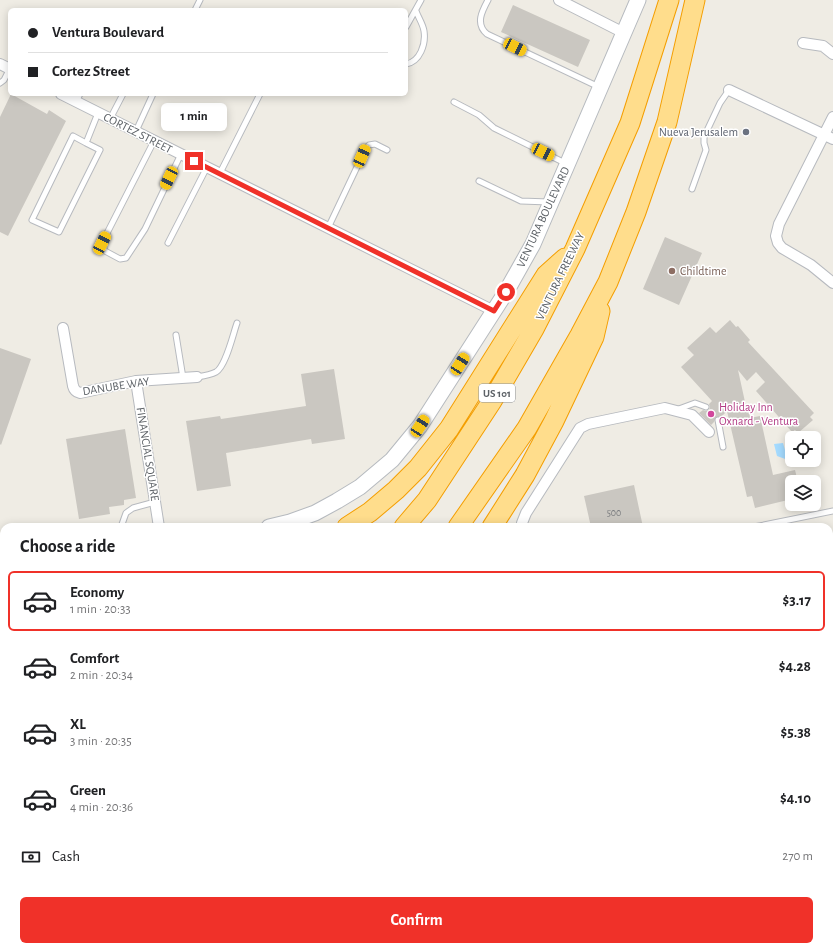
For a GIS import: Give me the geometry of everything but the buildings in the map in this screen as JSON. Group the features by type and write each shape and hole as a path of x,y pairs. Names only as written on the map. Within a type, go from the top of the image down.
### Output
{"highway":[{"name":"VENTURA FREEWAY","path":"407,523 427,500 492,402 534,329 575,249 630,123 669,0"},
{"path":"495,523 529,468 554,421 594,337 608,282 638,205 667,122 695,0"},
{"path":"353,523 370,512 396,490 418,468 449,429 546,275 575,249"},
{"path":"461,523 527,428 608,282"}],"street":[{"path":"559,0 624,33"},
{"name":"VENTURA BOULEVARD","path":"286,523 337,501 360,487 392,460 420,426 522,265 552,202 638,0"},
{"path":"803,43 823,46 833,54"},
{"path":"729,90 828,137"},
{"name":"CORTEZ STREET","path":"78,98 98,113 494,311"},
{"path":"833,117 828,137 776,230 776,240 782,248 810,265 833,283"},
{"name":"DANUBE WAY","path":"63,328 73,386 76,391 80,393 136,381 197,377"},
{"name":"FINANCIAL SQUARE","path":"136,381 158,523"},
{"path":"522,523 526,513 580,428 588,424 665,408 692,415 709,432"}],"lane":[{"path":"408,24 416,11 420,0"},
{"path":"488,0 480,17 482,28 487,34 600,88"},
{"path":"408,63 414,61 419,56 425,38 424,30 416,11"},
{"path":"0,83 4,80 8,73"},
{"path":"692,189 706,150 704,136 720,103 729,90"},
{"path":"110,119 122,96"},
{"path":"136,132 152,96"},
{"path":"220,174 259,96"},
{"path":"454,102 479,115 494,128 568,164"},
{"path":"86,143 98,113"},
{"path":"73,136 86,143 100,150 59,232 32,220 73,136"},
{"path":"154,141 102,243 105,251 120,259 126,258 144,229 181,154"},
{"path":"328,228 366,148 369,145 375,144 387,150"},
{"path":"168,243 207,167"},
{"path":"479,181 520,201 552,202"},
{"path":"197,377 216,372 220,368 224,362 237,323"},
{"path":"176,335 183,378"},
{"path":"675,410 695,403 706,406"},
{"path":"718,420 723,447"},
{"path":"123,523 126,514 133,508 155,502"},
{"path":"774,523 833,511"}],"water":[{"path":"783,443 785,459 777,456 774,444"}],"place":[{"name":"Nueva Jerusalem","path":"746,132"},
{"name":"Childtime","path":"672,271"},
{"name":"Holiday Inn Oxnard - Ventura","path":"711,414"}],"route":[{"path":"194,161 494,311 506,292"}]}
